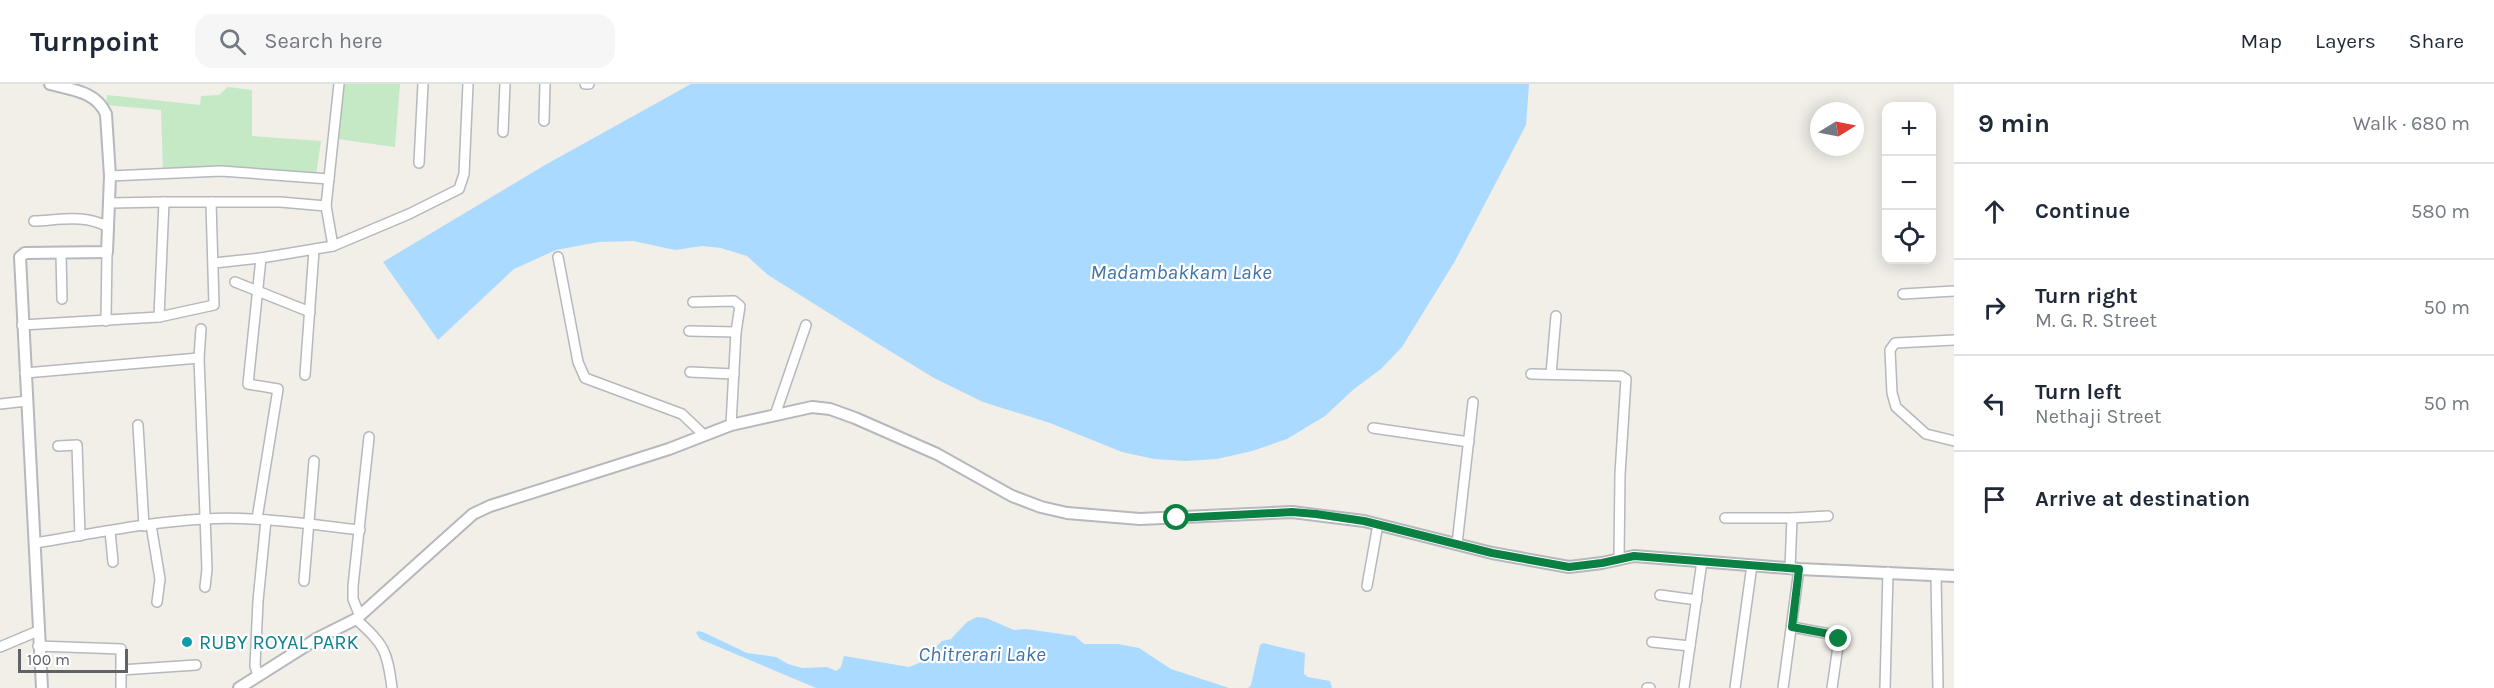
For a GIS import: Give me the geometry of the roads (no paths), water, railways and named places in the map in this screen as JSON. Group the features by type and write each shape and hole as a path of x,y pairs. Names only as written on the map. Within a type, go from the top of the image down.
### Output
{"street":[{"path":"50,84 86,93 102,105 105,114 110,176 106,321"},
{"path":"333,246 326,206 339,84"},
{"path":"419,163 423,84"},
{"path":"214,263 333,246 409,214 459,189 464,174 468,84"},
{"path":"503,132 505,84"},
{"path":"544,121 545,84"},
{"path":"110,176 221,171 329,179"},
{"path":"159,317 164,202"},
{"path":"22,325 159,317 210,308 214,305 211,202"},
{"path":"110,203 280,202 326,206"},
{"path":"34,221 77,218 96,220 108,227"},
{"path":"305,375 314,250"},
{"path":"42,688 38,646 20,257 24,253 107,252"},
{"path":"61,253 62,299"},
{"path":"558,257 578,362 585,378 682,414 704,435"},
{"path":"258,675 255,666 261,519 278,389 248,384 261,258"},
{"path":"235,282 310,312"},
{"path":"1904,294 1954,291"},
{"path":"693,302 737,302 740,306 736,332 730,425"},
{"path":"1551,374 1556,316"},
{"path":"775,415 806,325"},
{"path":"201,329 199,358 205,587"},
{"path":"689,331 736,332"},
{"path":"1954,340 1894,343 1890,350 1892,393 1896,407 1926,434 1954,441"},
{"path":"25,373 199,358"},
{"path":"690,372 734,374"},
{"path":"1532,374 1621,376 1626,382 1620,474 1619,558"},
{"path":"0,404 27,401"},
{"path":"1457,544 1473,402"},
{"path":"239,688 318,638 357,617 473,514 490,506 669,449 730,425 804,408 830,409 937,454 1024,502 1067,513 1140,519 1292,512 1378,524 1457,544 1569,567 1634,556 1795,569 1954,576"},
{"path":"138,425 148,525 160,579 157,602"},
{"path":"1373,428 1469,442"},
{"path":"369,437 353,599 357,617 380,641 386,651 392,688"},
{"path":"58,446 77,445 80,536"},
{"path":"304,581 314,461"},
{"path":"1725,518 1828,516"},
{"path":"1783,688 1792,627 1795,569 1792,518"},
{"path":"35,543 148,525 205,519 261,519 360,530"},
{"path":"1367,586 1378,524"},
{"path":"110,531 113,562"},
{"path":"1684,688 1702,561"},
{"path":"1734,688 1752,565"},
{"path":"1885,688 1888,572"},
{"path":"1936,575 1938,688"},
{"path":"1660,595 1697,600"},
{"path":"1792,627 1835,635 1839,639 1832,688"},
{"path":"0,647 38,631"},
{"path":"1652,642 1690,646"},
{"path":"38,646 121,649 121,688"},
{"path":"121,669 196,665"}],"water":[{"name":"Madambakkam Lake","path":"691,84 1529,84 1526,125 1455,261 1402,347 1381,369 1354,389 1325,416 1287,439 1252,451 1217,459 1186,461 1154,459 1122,452 1050,423 983,402 934,378 880,345 768,275 747,256 721,248 702,246 675,250 633,241 599,242 556,250 514,269 438,340 383,262 545,165"},
{"name":"Chitrerari Lake","path":"977,617 986,618 1014,630 1026,629 1075,636 1084,644 1118,644 1139,648 1171,669 1229,688 816,688 700,639 696,633 703,632 747,653 776,657 802,668 827,667 836,671 841,667 844,656 909,667 919,663 942,641 951,639 967,622"},
{"path":"1263,643 1305,653 1304,674 1308,677 1330,681 1332,688 1248,688 1251,685 1260,645"}],"place":[{"name":"RUBY ROYAL PARK","path":"187,642"}]}
